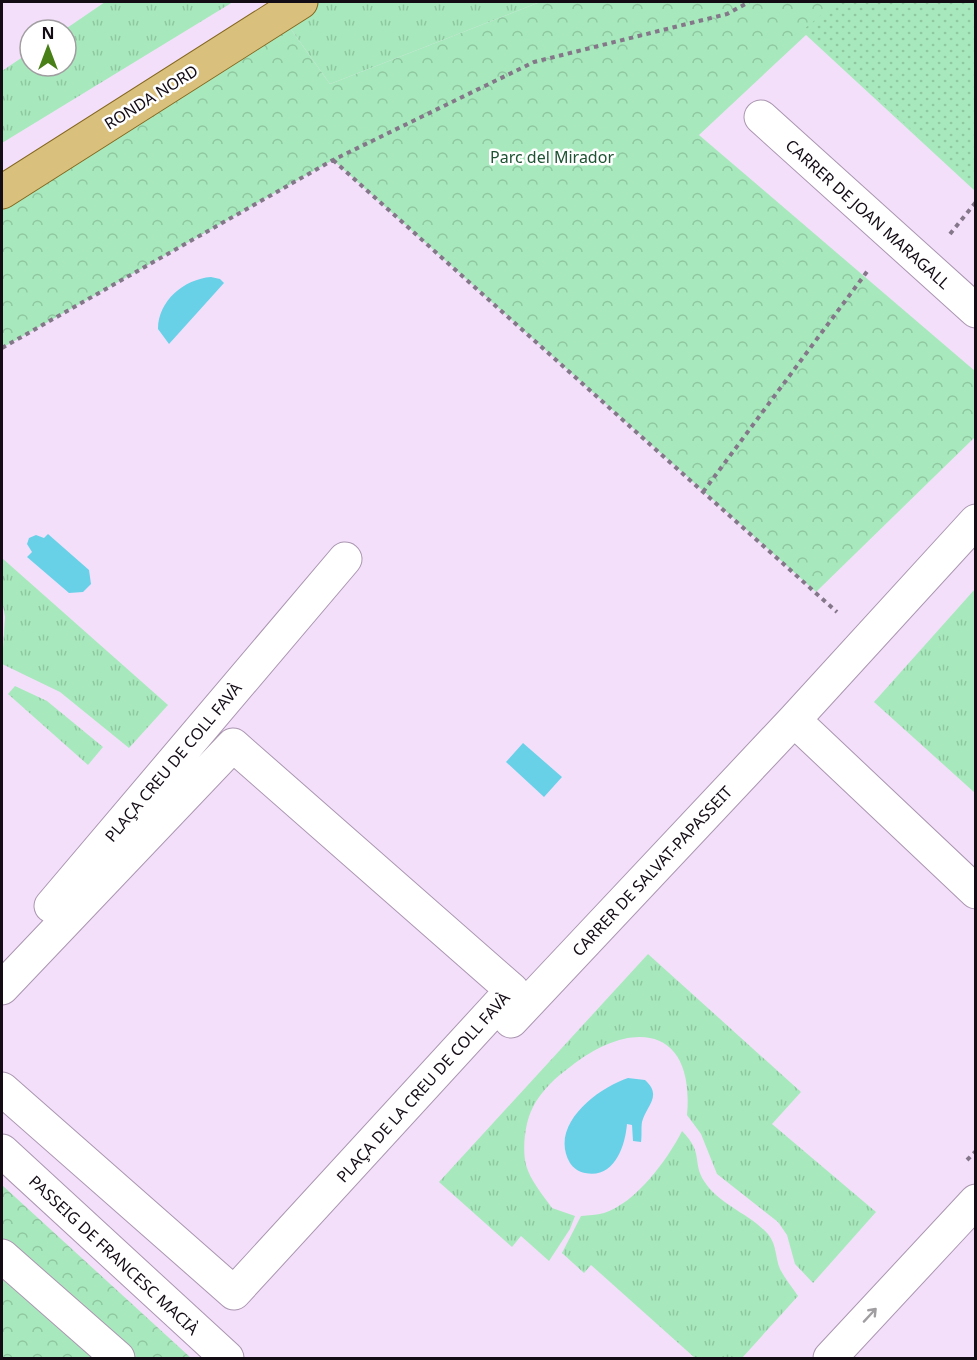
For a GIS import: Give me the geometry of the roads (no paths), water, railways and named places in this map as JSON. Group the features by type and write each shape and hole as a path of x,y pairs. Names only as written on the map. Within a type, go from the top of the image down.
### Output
{"main road":[{"name":"RONDA NORD","path":"2,192 301,2"}],"street":[{"name":"CARRER DE JOAN MARAGALL","path":"760,117 975,311"},
{"name":"CARRER DE SALVAT-PAPASSEIT","path":"511,1021 794,720 975,521"},
{"name":"PLAÇA CREU DE COLL FAVÀ","path":"2,965 345,559"},
{"path":"794,720 975,892"},
{"name":"PLAÇA DE LA CREU DE COLL FAVÀ","path":"2,988 233,745 513,990 234,1293 2,1089"},
{"name":"PASSEIG DE FRANCESC MACIÀ","path":"2,1151 227,1359"},
{"path":"830,1359 975,1200"},
{"path":"2,1256 118,1359"}],"water":[{"path":"211,277 220,279 224,283 169,344 158,329 162,309 174,293 182,287"},
{"path":"48,534 89,570 91,584 83,592 69,593 27,557 32,552 27,544 29,538 36,535 44,538"},
{"path":"523,743 562,777 544,797 506,762"},
{"path":"628,1078 645,1080 653,1091 652,1101 642,1122 641,1142 633,1141 632,1125 627,1124 624,1142 611,1166 595,1174 578,1171 570,1163 565,1149 566,1135 571,1122 591,1099 603,1090"}],"park label":[{"name":"Parc del Mirador","path":"552,157"}]}
